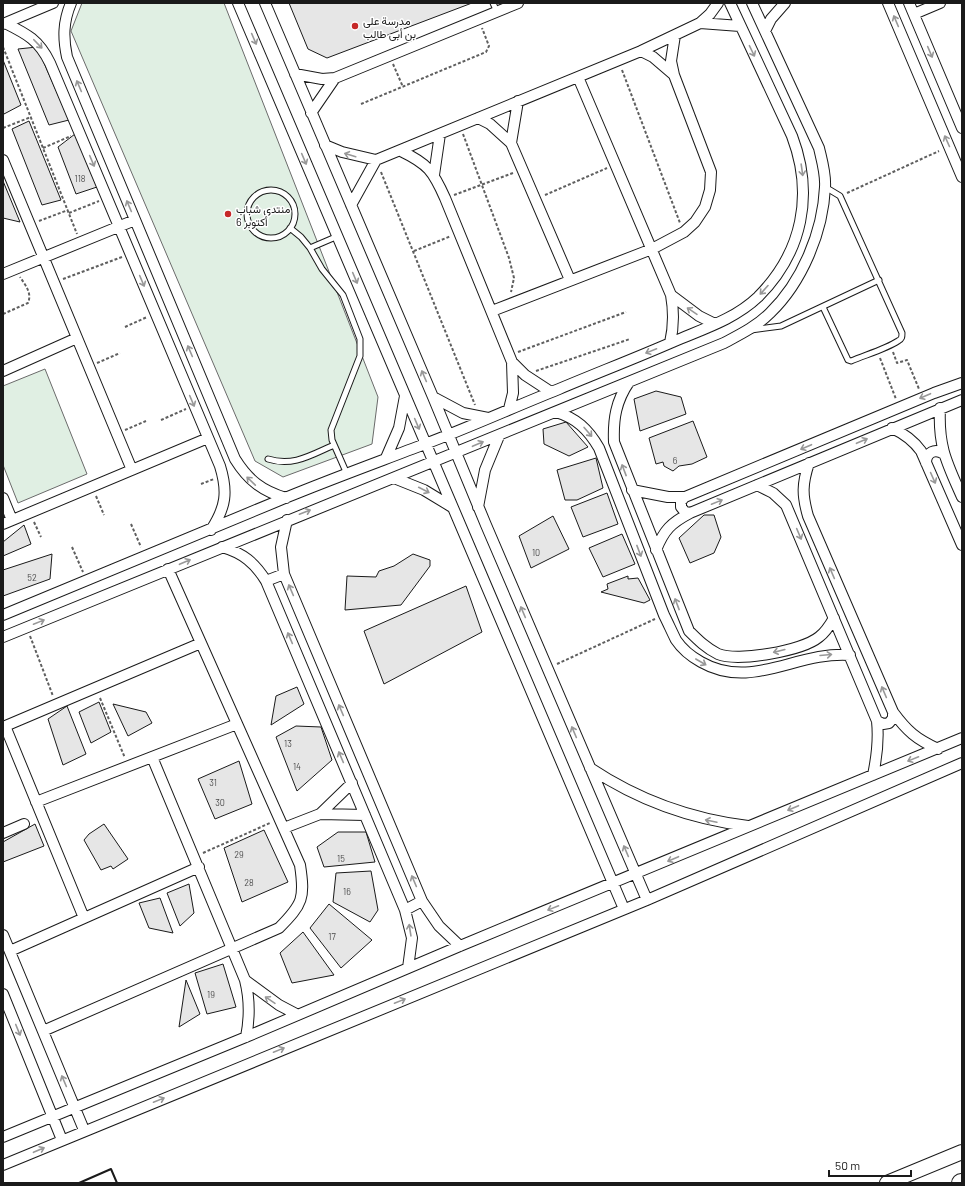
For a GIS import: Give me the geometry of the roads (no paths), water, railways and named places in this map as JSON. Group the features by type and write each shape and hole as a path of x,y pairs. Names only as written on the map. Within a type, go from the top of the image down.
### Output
{"main road":[{"path":"886,1183 962,1152"}],"street":[{"path":"4,24 53,3"},
{"path":"70,3 64,26 64,41 67,57 235,459 244,473 255,485 270,493 286,498"},
{"path":"238,3 624,909"},
{"path":"265,3 546,668 647,900"},
{"path":"295,74 322,78 335,78 478,20 495,7 518,3"},
{"path":"325,145 342,152 376,160 401,151 641,51 700,23 710,14 718,3"},
{"path":"3,615 286,498 386,458 426,444 484,418 670,344 741,310 756,298 774,279 795,240 803,209 804,183 800,158 784,118 730,3"},
{"path":"3,637 286,520 433,463 724,343 747,331 770,313 787,294 801,272 812,248 825,187 824,169 820,148 752,3"},
{"path":"765,31 771,19 785,3"},
{"path":"888,3 962,177"},
{"path":"909,3 962,128"},
{"path":"914,14 940,3"},
{"path":"700,23 740,26"},
{"path":"4,24 33,39 44,49 208,438 225,482 225,499 220,515 211,530"},
{"path":"492,311 652,249 684,232 695,222 705,207 710,190 711,172 674,75 671,61 675,35"},
{"path":"641,51 658,61 674,75"},
{"path":"578,77 671,295 674,316 670,344"},
{"path":"311,113 335,78"},
{"path":"511,143 518,101"},
{"path":"478,118 490,124 511,143 570,280"},
{"path":"434,175 440,134"},
{"path":"401,151 424,165 434,175 445,198 511,358 525,375 551,392"},
{"path":"3,160 132,470"},
{"path":"351,205 376,160"},
{"path":"3,274 135,220"},
{"path":"671,295 699,316 714,324"},
{"path":"3,371 77,338"},
{"path":"509,409 513,393 511,358"},
{"path":"629,382 621,394 615,410 614,442 680,614 689,631 702,644 718,654 736,658 755,657 807,644 818,638 828,629 834,618"},
{"path":"632,490 668,497 685,497 899,407 962,383"},
{"path":"386,458 399,428 406,396"},
{"path":"433,398 458,411 484,418"},
{"path":"656,550 663,534 675,521 690,513 962,400"},
{"path":"940,408 940,439 944,454 962,497"},
{"path":"556,412 569,416 581,424 591,435 599,448 664,615 677,641 693,657 713,669 735,674 758,672 824,655 850,655"},
{"path":"892,428 904,434 913,441 921,452 962,545"},
{"path":"478,507 485,470 499,436"},
{"path":"3,498 7,522 208,438"},
{"path":"599,448 600,442 604,438 609,438 614,442"},
{"path":"926,463 926,458 929,453 939,451 944,454"},
{"path":"809,463 803,480 803,492 808,516 893,712 904,728 920,740 938,748"},
{"path":"394,478 424,490 452,507"},
{"path":"757,486 773,493 786,505 877,721 879,739 877,757 872,775"},
{"path":"685,497 681,501 681,507 684,512 690,513"},
{"path":"793,520 794,515 799,511 804,512 808,516"},
{"path":"286,520 281,546 284,574 422,901 439,926 460,946"},
{"path":"222,547 236,551 249,558 259,569 266,581 404,910 412,938 408,968"},
{"path":"44,1032 279,928 296,911 304,888 300,865 280,818 168,569"},
{"path":"266,581 284,574"},
{"path":"84,918 4,726 201,643"},
{"path":"795,647 800,647 804,655 798,661"},
{"path":"877,721 883,724 889,723 893,718 893,712"},
{"path":"36,802 237,724"},
{"path":"3,1137 962,738"},
{"path":"152,757 245,980 250,1006 250,1018 246,1037"},
{"path":"3,1165 84,1130 647,900 962,763"},
{"path":"590,768 639,797 675,811 712,821 750,826"},
{"path":"320,814 352,783"},
{"path":"284,828 320,814 365,815"},
{"path":"3,833 24,824"},
{"path":"10,951 199,867"},
{"path":"404,910 422,901"},
{"path":"3,935 84,1130"},
{"path":"245,980 273,1002 298,1015"},
{"path":"3,994 62,1140"}],"lane":[{"path":"823,307 848,360 851,361 899,341 902,333 880,280 840,196 825,187"},
{"path":"268,190 280,192 286,195 290,199 295,211 294,223 290,228 286,233 275,238 262,237 257,233 253,229 248,218 249,205 256,195 268,190"},
{"path":"290,228 301,237 310,248 322,269 343,295 360,339 360,356 331,430 334,445 347,474"},
{"path":"310,248 338,236"},
{"path":"747,331 780,326 880,280"},
{"path":"268,459 282,462 297,461 334,445"}],"place":[{"name":"مدرسة على بن أبى طالب","path":"355,26"},
{"name":"منتدى شباب 6 أكتوبر","path":"228,214"}]}
